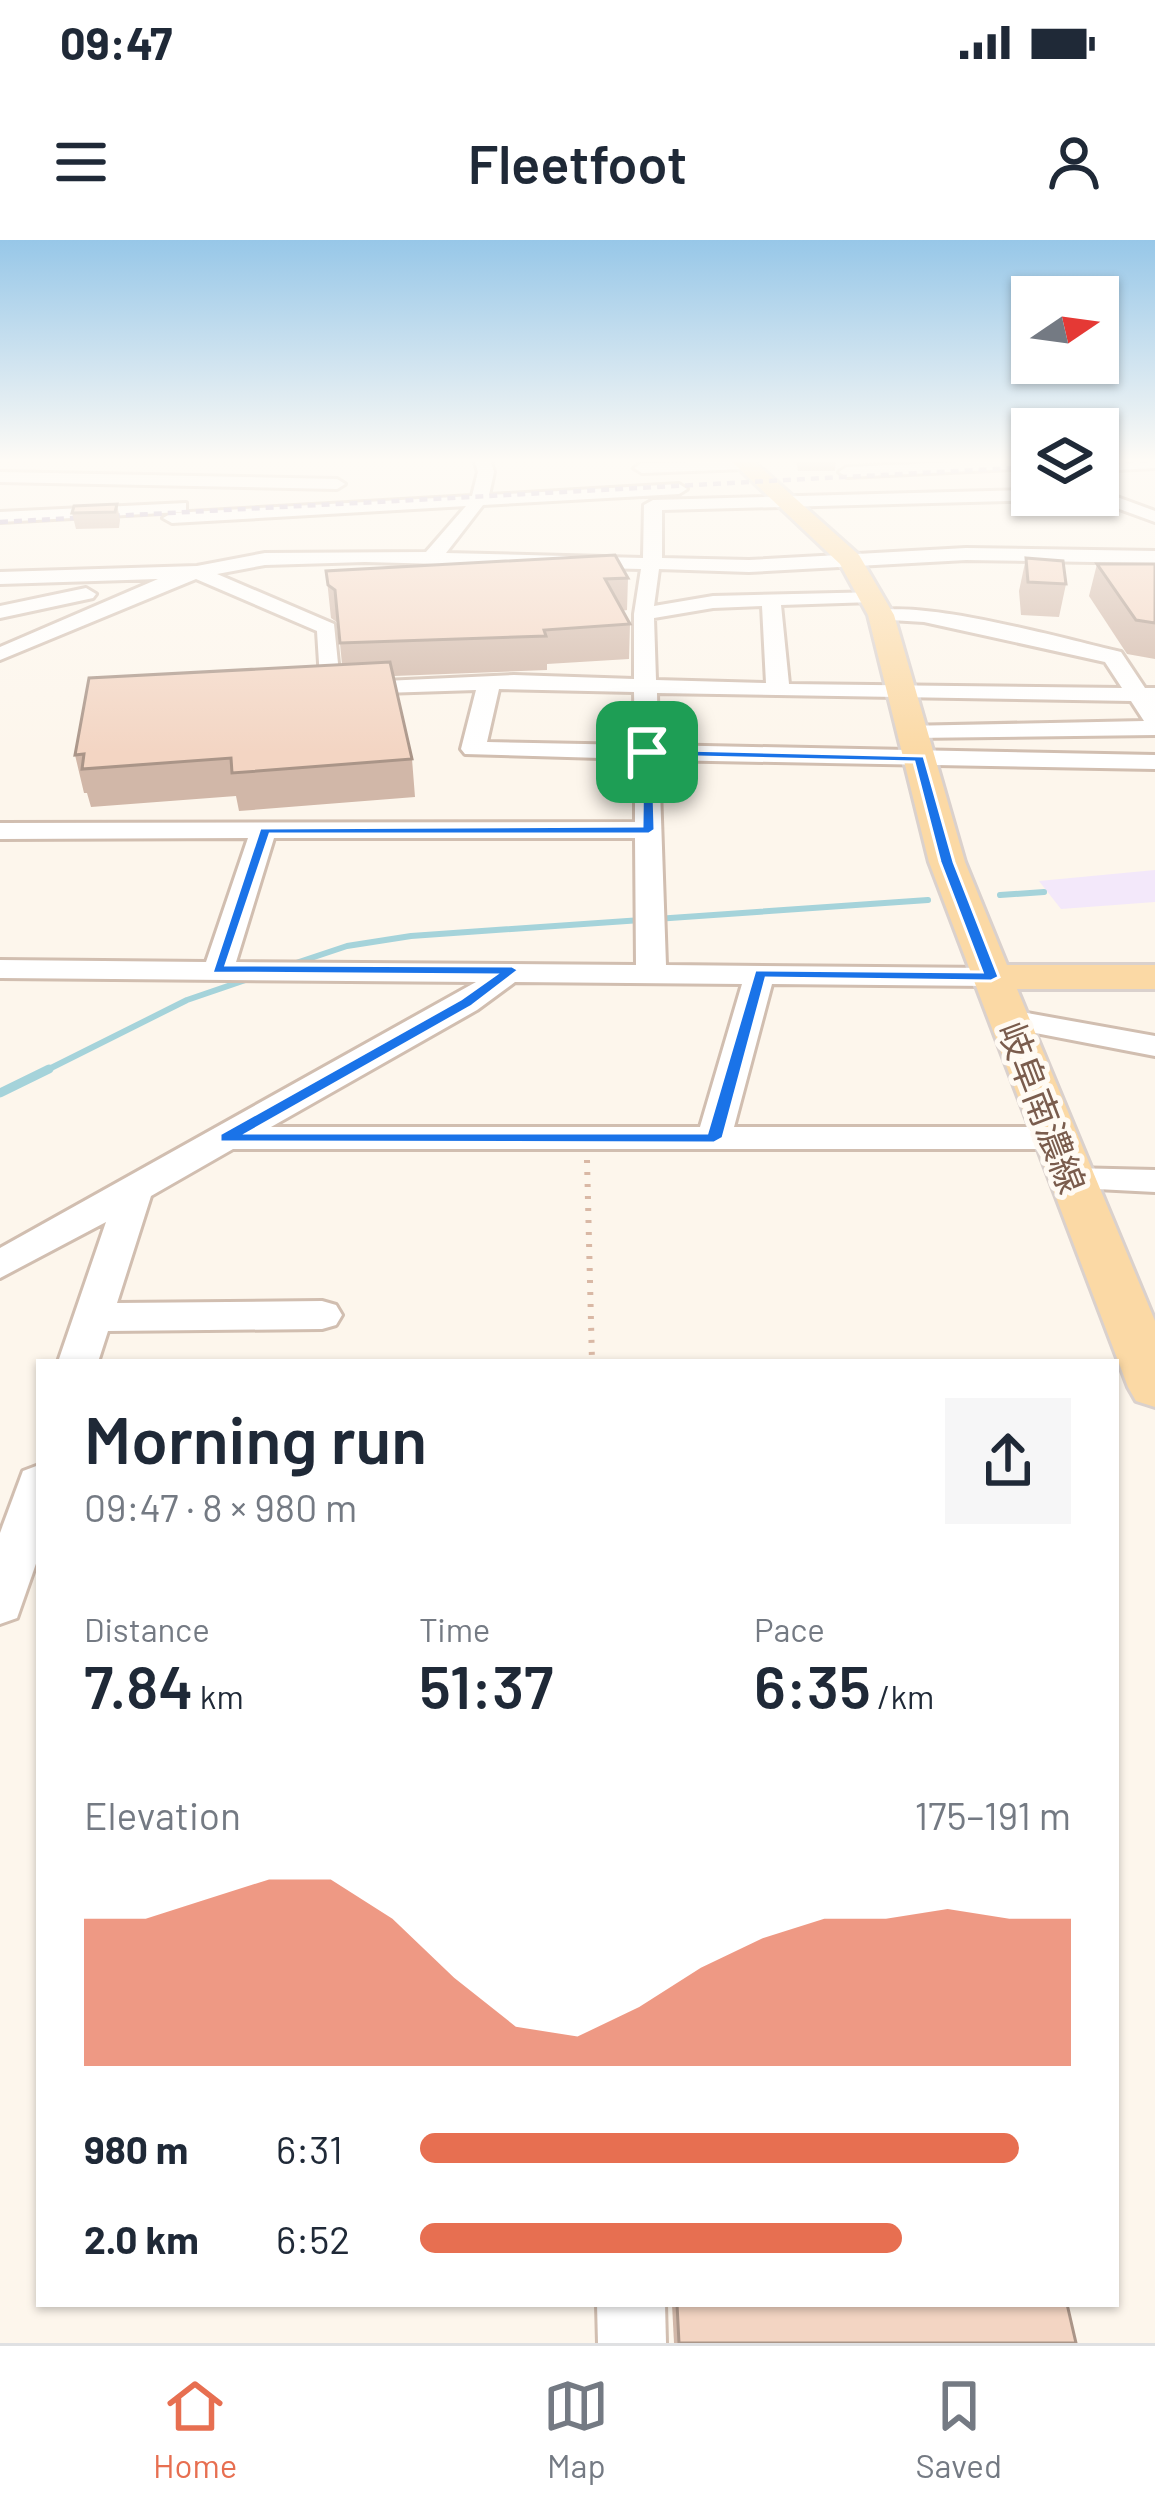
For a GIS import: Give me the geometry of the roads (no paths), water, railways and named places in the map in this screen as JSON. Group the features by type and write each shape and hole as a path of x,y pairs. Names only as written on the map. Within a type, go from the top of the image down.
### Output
{"main road":[{"name":"岐阜南濃線","path":"847,557 877,605 947,862 991,977 1071,1179 1138,1306 1155,1388"},
{"path":"991,977 1155,977"}],"street":[{"path":"0,612 106,590 139,557"},
{"path":"651,972 644,614 653,557"},
{"path":"0,653 58,632 136,593 197,572 265,559 803,565 905,557"},
{"path":"249,595 265,559"},
{"path":"0,578 197,572 327,628 329,690 489,683 778,690 1155,762"},
{"path":"771,600 778,690"},
{"path":"644,614 713,602 877,605 1113,657 1147,695 1155,724 909,718"},
{"path":"489,683 473,749 647,752 909,718 1147,695"},
{"path":"0,830 649,830"},
{"path":"220,970 264,830"},
{"path":"0,969 991,977"},
{"path":"0,1264 466,1003 512,970"},
{"path":"714,1138 760,974"},
{"path":"1010,1019 1155,1046"},
{"path":"226,1138 1054,1138"},
{"path":"1071,1179 1155,1181"},
{"path":"79,1359 134,1192"},
{"path":"92,1317 322,1315"},
{"path":"0,1604 36,1492"},
{"path":"632,2307 632,2343"}],"waterway":[{"path":"1000,895 1044,892"},
{"path":"290,965 347,946 411,936 928,900"},
{"path":"49,1069 187,1000 257,976"},
{"path":"0,1093 49,1069"},
{"path":"43,1072 49,1069"}]}
